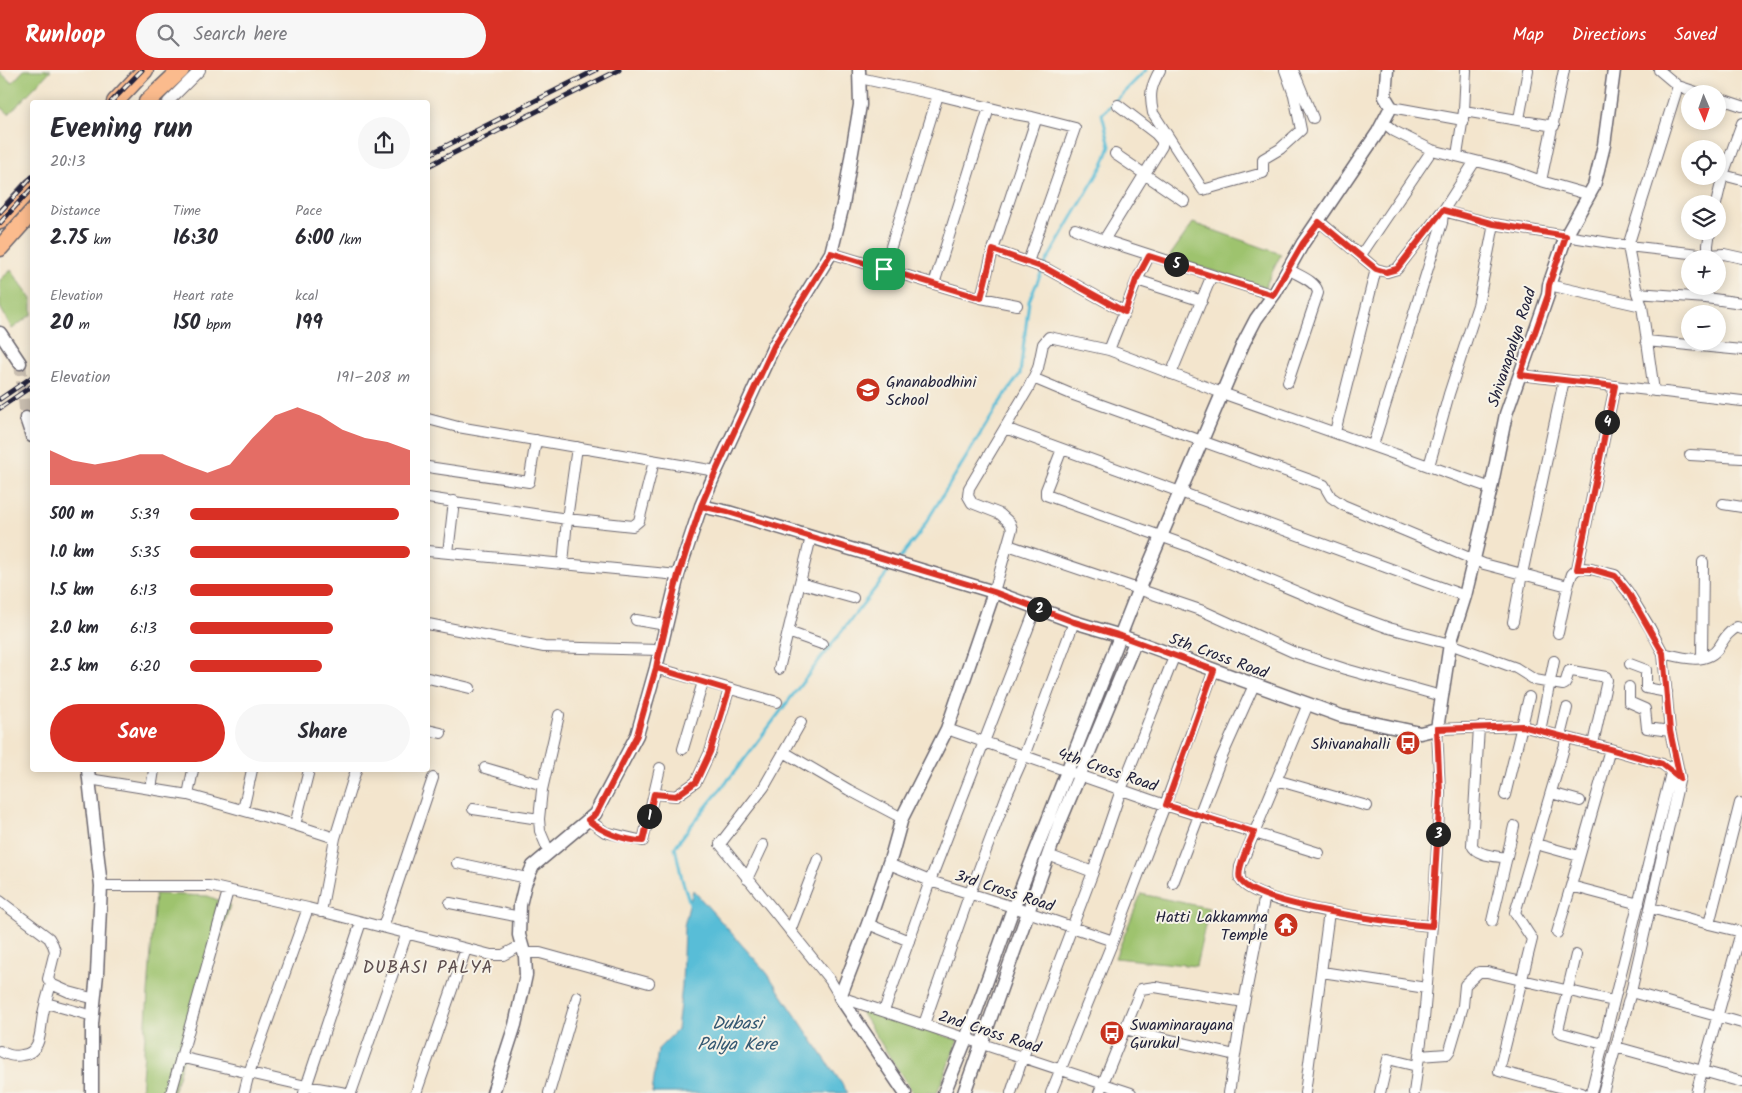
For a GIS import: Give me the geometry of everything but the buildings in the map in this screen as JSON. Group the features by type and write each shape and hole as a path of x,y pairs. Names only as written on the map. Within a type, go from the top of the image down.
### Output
{"highway":[{"path":"117,100 145,70"},
{"path":"149,100 181,70"},
{"path":"0,221 30,188"},
{"path":"0,248 30,214"}],"street":[{"path":"170,100 200,70"},
{"path":"1160,70 1153,83 1150,98 1153,113 1203,190 1263,173 1263,159 1280,148 1301,130 1293,76"},
{"path":"1285,70 1293,76 1313,118"},
{"path":"1387,70 1385,98 1391,107 1519,119 1554,126"},
{"path":"1457,155 1463,115 1466,70"},
{"path":"1519,119 1528,70"},
{"path":"1541,181 1554,126 1564,70"},
{"name":"Shivanapalya Road","path":"1437,729 1450,644 1474,560 1506,414 1548,295 1549,285 1566,236 1594,186 1604,145 1614,70"},
{"path":"1659,70 1681,87"},
{"path":"493,1093 515,1025 526,975 523,949 519,935 520,905 528,878 533,866 596,814 637,735 656,668 678,575 701,506 774,346 831,253 843,205 860,105 859,74 1075,128 1028,262"},
{"path":"1654,391 1642,306 1637,293 1628,246 1678,86"},
{"path":"884,269 938,95"},
{"path":"1726,101 1742,106"},
{"path":"1104,240 1162,146 1162,141 1156,134 1118,106"},
{"path":"944,1093 966,1039 1014,907 1139,588 1222,393 1256,319 1273,295 1303,243 1319,222 1378,132 1391,107"},
{"path":"934,284 989,108"},
{"path":"981,298 993,250 1035,123 1032,117"},
{"path":"1383,122 1394,131 1432,150 1508,169 1590,195"},
{"path":"1726,167 1742,123"},
{"path":"1360,255 1432,150"},
{"path":"1114,154 1184,201"},
{"path":"1319,222 1376,269 1386,272 1397,269 1443,210 1475,160"},
{"path":"1726,176 1742,180"},
{"path":"1443,210 1494,224 1681,253"},
{"path":"1373,445 1442,223 1443,210"},
{"path":"1429,466 1449,394 1478,305 1494,224"},
{"path":"1076,230 1149,256 1273,295"},
{"path":"993,250 1043,268 1125,312"},
{"path":"831,253 981,298 1017,306"},
{"path":"1726,254 1742,258"},
{"path":"1109,350 1136,280 1149,256"},
{"path":"1288,269 1318,289 1288,382"},
{"path":"1334,432 1376,269"},
{"path":"1172,374 1212,276"},
{"path":"1136,280 1202,301"},
{"path":"1549,285 1642,306"},
{"path":"1637,293 1706,298 1742,303"},
{"path":"0,333 20,363"},
{"path":"840,997 889,864 902,818 947,729 994,592 1012,530 1010,523 1000,514 972,503 968,496 970,488 1033,378 1038,368 1043,344 1049,337 1109,350 1222,393 1491,488"},
{"path":"1646,341 1742,350"},
{"path":"1520,375 1742,400"},
{"path":"1033,378 1071,394 1324,485 1331,497 1343,505 1474,560 1568,586"},
{"path":"1514,622 1522,574 1564,380"},
{"path":"1558,633 1568,586 1572,574 1577,569 1615,386"},
{"path":"26,418 30,430"},
{"path":"430,420 458,427 716,471"},
{"path":"1005,428 1465,596"},
{"path":"430,467 529,482 536,440"},
{"path":"563,564 577,447"},
{"path":"1062,449 1046,490 1046,495 1188,546 1354,616 1388,628 1450,644 1516,668 1535,680 1563,685 1569,671 1606,677 1607,680 1593,744"},
{"path":"1690,454 1742,458"},
{"path":"430,498 567,519 633,526 639,521 654,461"},
{"path":"448,553 454,501"},
{"path":"1723,504 1742,507"},
{"name":"5th Cross Road","path":"701,506 811,536 994,592 1342,716 1420,732 1437,729"},
{"path":"779,669 811,536"},
{"path":"1008,545 1203,611 1293,652 1441,696"},
{"path":"430,551 678,575"},
{"path":"1702,657 1703,562"},
{"path":"1577,569 1591,569 1615,576 1628,592 1663,653 1670,731 1680,778 1631,992 1603,1093"},
{"path":"800,583 853,598"},
{"path":"884,1011 930,882 1036,608"},
{"path":"636,620 666,625"},
{"path":"924,1024 970,893 1074,622"},
{"path":"430,624 544,647 659,650"},
{"path":"1663,653 1692,660 1712,655 1728,632 1737,627 1742,628"},
{"path":"788,632 822,644"},
{"path":"964,1093 1048,855 1135,642"},
{"path":"1011,1093 1022,1057 1093,872 1121,790 1174,657"},
{"path":"1540,731 1554,661"},
{"path":"1630,664 1646,670 1646,688 1667,692"},
{"path":"656,668 777,702"},
{"path":"1051,1093 1166,805 1214,670"},
{"path":"430,678 470,688"},
{"path":"683,749 703,682"},
{"path":"1173,883 1220,761 1254,685"},
{"path":"1629,687 1629,702 1645,709 1647,728 1670,731"},
{"path":"654,794 676,796 696,782 710,752 729,690"},
{"path":"1505,795 1528,698"},
{"path":"1308,704 1240,867 1239,878 1243,884 1259,893 1329,912 1432,926"},
{"path":"1567,708 1551,793 1515,913 1532,939 1499,1071 1582,1093"},
{"path":"549,852 540,831 539,819 559,714"},
{"path":"801,722 764,787 720,844 830,980 905,1093"},
{"path":"1414,1093 1432,926 1440,793 1437,729 1522,726 1662,764 1680,778"},
{"path":"1479,727 1472,846 1477,852 1507,858"},
{"name":"4th Cross Road","path":"947,729 1121,790 1318,853"},
{"path":"430,730 441,733"},
{"path":"1557,933 1610,749"},
{"path":"784,752 902,818"},
{"path":"1591,1093 1676,757"},
{"path":"485,768 544,785"},
{"path":"588,820 605,832 642,842 660,768"},
{"path":"151,789 154,772"},
{"path":"188,795 193,772"},
{"path":"243,810 252,772"},
{"path":"295,825 308,772"},
{"path":"321,912 335,838 355,772"},
{"path":"92,1093 93,1016 101,886 89,775 188,795 335,838"},
{"path":"383,928 433,778"},
{"path":"1276,780 1367,806"},
{"path":"1551,793 1580,801"},
{"path":"1709,924 1740,803"},
{"path":"473,809 539,819"},
{"path":"1492,921 1514,826"},
{"path":"1536,844 1579,856"},
{"path":"747,879 763,846"},
{"path":"1048,855 1093,872"},
{"path":"790,931 818,859"},
{"path":"457,863 528,878"},
{"name":"3rd Cross Road","path":"889,864 930,882 1014,907 1113,941"},
{"path":"101,886 209,886 308,908 491,955 503,955 523,949 649,984"},
{"path":"1571,886 1639,904"},
{"path":"171,1093 228,891"},
{"path":"1229,1093 1244,1002 1265,895"},
{"path":"0,901 49,938 55,951 48,979 51,984 69,992 95,999"},
{"path":"450,903 520,917"},
{"path":"244,1093 249,1073 308,908"},
{"path":"1651,908 1741,932 1696,1093"},
{"path":"1305,1093 1329,912"},
{"path":"305,1090 361,922"},
{"path":"868,924 909,941"},
{"path":"351,1093 407,933"},
{"path":"416,1093 466,949"},
{"path":"1576,955 1558,1027 1559,1031 1603,1044"},
{"path":"1322,972 1426,988"},
{"path":"1380,1093 1388,1059 1418,1061 1447,1054 1464,1006 1465,985 1478,972 1488,972 1613,1002"},
{"path":"0,1051 9,1056 31,1053 40,1036 51,984"},
{"path":"1101,1088 1141,989 1155,987 1244,1002"},
{"path":"1631,992 1742,1023"},
{"path":"550,1093 577,997"},
{"name":"2nd Cross Road","path":"840,997 1061,1070 1101,1088 1131,1093"},
{"path":"46,1003 93,1016"},
{"path":"1124,1029 1235,1055"},
{"path":"1616,1047 1742,1082"},
{"path":"180,1057 249,1073 305,1090 346,1093"},
{"path":"1535,1093 1538,1082"}],"green space":[{"path":"24,70 51,70 9,114 0,106 0,72 12,83"},
{"path":"1193,223 1281,254 1265,287 1169,257"},
{"path":"11,270 30,296 30,316 12,329 0,307 0,280"},
{"path":"155,894 208,896 230,905 173,1093 141,1093"},
{"path":"1141,894 1209,908 1196,966 1115,958"},
{"path":"859,1009 958,1040 937,1093 913,1093"}],"water":[{"name":"Dubasi Palya Kere","path":"693,890 767,973 848,1093 652,1093 658,1049 677,1030 682,986 684,926"}],"waterway":[{"path":"898,560 919,534 1000,402 1020,374 1029,301 1046,262 1104,163 1110,146 1102,114 1146,70"},
{"path":"691,907 675,847 894,565"}],"tunnel":[{"path":"20,363 26,418"}],"railway":[{"path":"113,100 142,70"},
{"path":"430,154 596,70"},
{"path":"430,165 619,70"},
{"path":"0,212 30,179"},
{"path":"0,223 30,190"},
{"path":"0,399 30,378"},
{"path":"0,408 30,387"}],"place":[{"name":"Gnanabodhini School","path":"868,390"},
{"name":"Shivanahalli","path":"1408,743"},
{"name":"Hatti Lakkamma Temple","path":"1286,925"},
{"name":"Swaminarayana Gurukul","path":"1112,1033"}],"district":[{"name":"DUBASI PALYA","path":"428,967"}],"route":[{"path":"884,269 831,253 774,346 701,506 670,603 659,650 656,668 637,735 596,814 588,820 599,829 642,842 654,794 676,796 696,782 710,752 729,690 656,668 670,603 678,575 701,506 728,512 994,592 1074,622 1121,636 1174,657 1214,670 1166,805 1254,832 1240,867 1239,878 1243,884 1259,893 1321,911 1432,926 1440,793 1437,729 1522,726 1662,764 1680,778 1670,731 1663,653 1628,592 1615,576 1591,569 1577,569 1615,386 1520,375 1566,236 1494,224 1443,210 1397,269 1392,272 1386,272 1376,269 1319,222 1303,243 1273,295 1149,256 1136,280 1125,312 1047,269 993,250 981,298 884,269"}]}
